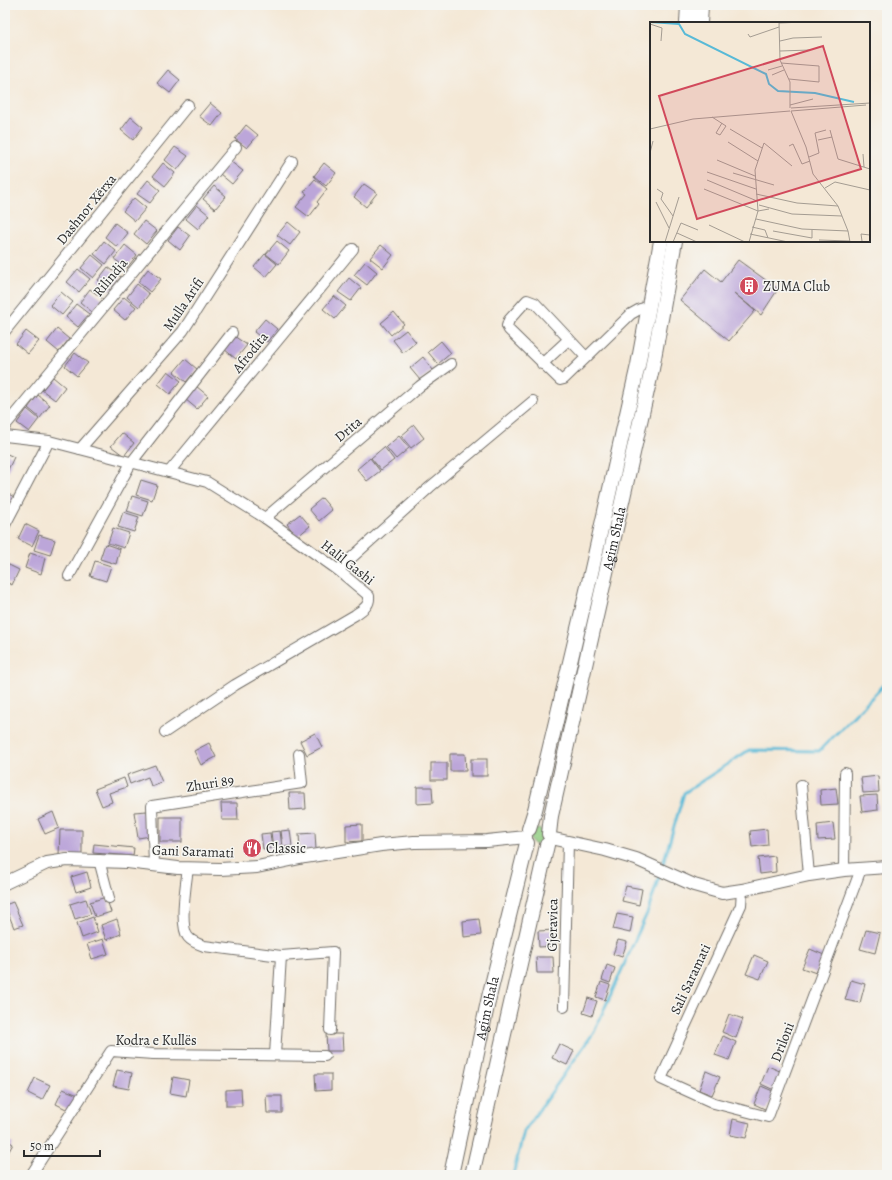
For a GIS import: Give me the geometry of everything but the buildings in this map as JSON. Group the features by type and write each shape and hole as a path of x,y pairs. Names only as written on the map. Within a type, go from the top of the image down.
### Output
{"main road":[{"path":"687,22 688,5"},
{"path":"700,22 701,5"},
{"name":"Agim Shala","path":"451,1175 489,997 591,574 638,365 661,242"},
{"name":"Agim Shala","path":"472,1175 549,839 551,816 652,369 675,242"},
{"path":"534,826 541,826 545,828 549,839 544,847 536,849 533,848 527,836 534,826"}],"street":[{"name":"Dashnor Xërxa","path":"5,331 188,105"},
{"name":"Rilindja","path":"5,426 236,147"},
{"name":"Mulla Arifi","path":"80,449 183,331 292,161"},
{"name":"Afrodita","path":"170,472 353,249"},
{"path":"586,357 535,303 527,300 509,320 507,326 509,330 560,380 564,379 631,314 648,307"},
{"path":"69,576 130,463 232,333"},
{"path":"542,364 569,339"},
{"name":"Drita","path":"265,518 420,386 451,364"},
{"path":"338,570 430,487 533,401"},
{"name":"Halil Gashi","path":"5,436 49,441 208,482 265,518 338,570 369,596 370,602 368,606 355,615 235,685 165,732"},
{"path":"5,525 49,441"},
{"name":"Zhuri 89","path":"154,865 152,806 302,783 299,754"},
{"path":"844,773 844,870"},
{"path":"801,785 809,875"},
{"name":"Gani Saramati","path":"5,883 47,863 67,860 99,860 188,868 257,867 305,857 381,845 414,842 487,841 527,836"},
{"path":"549,839 568,842 636,859 694,885 722,893 809,875 844,870 887,867"},
{"name":"Gjeravica","path":"564,1007 568,842"},
{"path":"99,860 110,898"},
{"path":"188,868 183,923 187,936 194,942 204,946 281,956 333,952 330,1030"},
{"name":"Driloni","path":"661,1079 714,1103 768,1117 861,869"},
{"name":"Sali Saramati","path":"661,1079 741,905 742,890"},
{"path":"275,1055 281,956"},
{"name":"Kodra e Kullës","path":"31,1175 111,1051 153,1054 325,1056"}],"green space":[{"path":"535,829 541,829 546,834 544,843 541,845 535,845 530,840 530,834"}],"waterway":[{"path":"662,867 684,793 749,750 819,751 887,682"},
{"path":"513,1175 524,1131 594,1032 648,911 660,873"}],"place":[{"name":"ZUMA Club","path":"749,286"},
{"name":"Classic","path":"252,848"}]}
